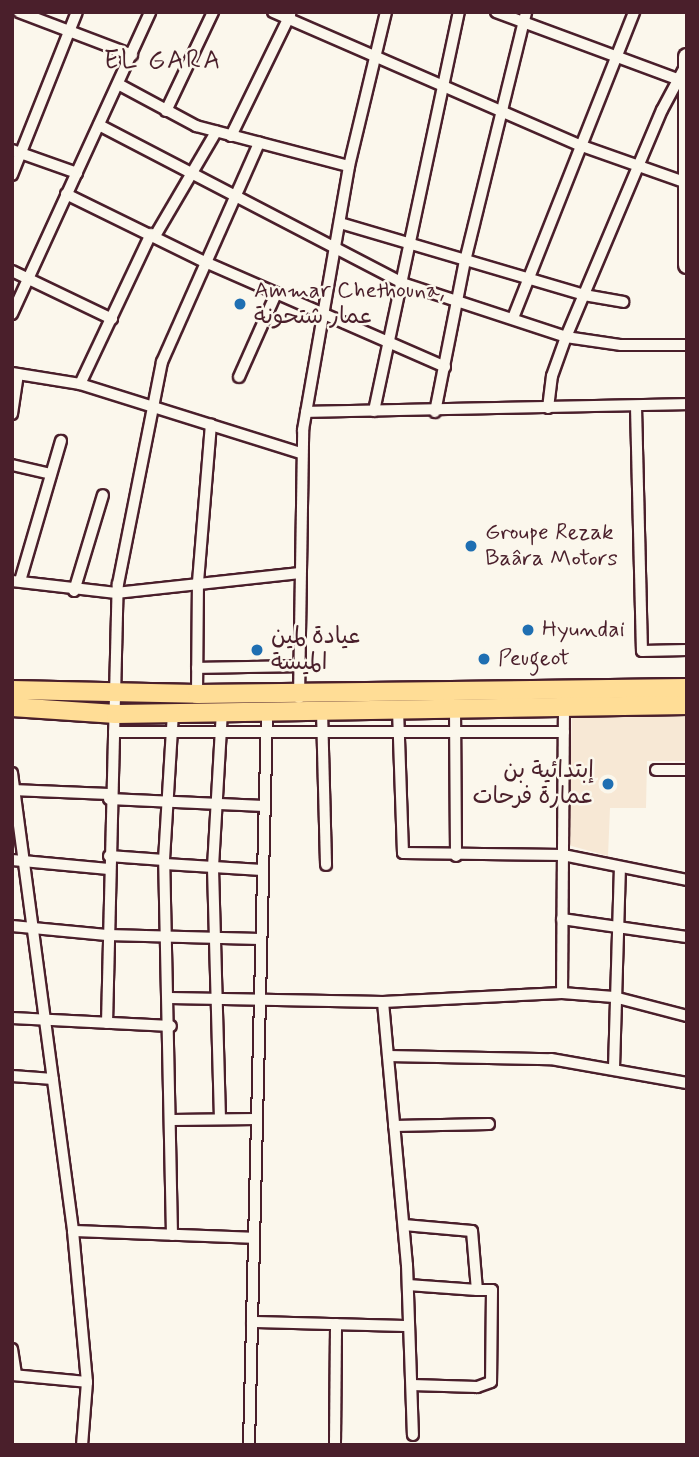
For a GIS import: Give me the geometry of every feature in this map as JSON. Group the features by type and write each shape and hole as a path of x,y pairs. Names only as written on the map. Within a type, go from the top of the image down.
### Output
{"main road":[{"path":"12,690 197,694 687,688"},
{"path":"12,707 116,714 687,705"}],"street":[{"path":"19,12 132,55"},
{"path":"12,176 17,152 77,12"},
{"path":"12,314 150,12"},
{"path":"166,111 213,12"},
{"path":"273,12 289,15 579,145 637,168 686,183"},
{"path":"298,711 300,453 349,166 386,12"},
{"path":"374,411 459,12"},
{"path":"496,12 525,17 618,54 684,73"},
{"path":"513,318 526,279 634,12"},
{"path":"231,136 289,15"},
{"path":"435,412 465,261 525,17"},
{"path":"548,408 552,376 566,337 637,168 684,73"},
{"path":"684,73 687,265"},
{"path":"118,84 166,111 216,132 349,166"},
{"path":"99,125 402,283 566,337 621,345 687,345"},
{"path":"80,384 153,235 216,132"},
{"path":"107,1023 109,796 117,692 116,593 152,406 167,348 259,144"},
{"path":"17,152 77,173"},
{"path":"66,194 205,262 445,367"},
{"path":"340,223 526,279 622,302"},
{"path":"12,271 111,319"},
{"path":"239,377 276,294"},
{"path":"12,414 15,374 80,384 300,453"},
{"path":"306,412 435,412 687,404"},
{"path":"636,407 642,651 687,650"},
{"path":"197,694 198,582 211,425"},
{"path":"61,441 16,581 74,591 116,593 300,573"},
{"path":"12,465 51,474"},
{"path":"74,591 103,495"},
{"path":"197,668 299,666"},
{"path":"562,993 564,708"},
{"path":"455,709 456,856"},
{"path":"501,732 502,709"},
{"path":"398,710 400,850 414,856 562,855 687,880"},
{"path":"322,711 326,865"},
{"path":"249,1445 267,712"},
{"path":"172,1235 171,1026 164,862 173,713"},
{"path":"219,1118 213,867 222,713"},
{"path":"114,732 564,732"},
{"path":"656,769 687,769"},
{"path":"12,773 17,861 31,928 73,1231 87,1382 82,1445"},
{"path":"13,790 264,806"},
{"path":"109,856 262,870"},
{"path":"17,861 109,869"},
{"path":"614,1068 614,997 620,867"},
{"path":"562,919 687,937"},
{"path":"12,926 107,935 260,939"},
{"path":"170,998 383,1002 562,993 614,997 687,1016"},
{"path":"383,1002 404,1225 414,1435"},
{"path":"12,1018 45,1022 171,1026"},
{"path":"388,1056 551,1059 687,1083"},
{"path":"12,1076 53,1079"},
{"path":"172,1120 256,1119"},
{"path":"394,1126 489,1124"},
{"path":"404,1225 472,1231 477,1290"},
{"path":"73,1231 254,1238"},
{"path":"408,1285 492,1290 491,1381 477,1387 412,1385"},
{"path":"252,1322 409,1326"},
{"path":"335,1443 336,1324"},
{"path":"12,1349 14,1375 87,1382"}],"shaded area":[{"name":"إبتدائية بن عمارة فرحات","path":"687,715 687,761 647,761 646,808 610,808 608,856 568,845 572,717"}],"place":[{"name":"Ammar Chethouna, عمار شتحونة","path":"240,304"},
{"name":"Groupe Rezak Baâra Motors","path":"471,546"},
{"name":"Hyundai","path":"528,630"},
{"name":"عيادة لمين الميسة","path":"257,650"},
{"name":"Peugeot","path":"484,659"},
{"name":"إبتدائية بن عمارة فرحات","path":"608,784"}],"district":[{"name":"EL GARA","path":"163,62"}]}
